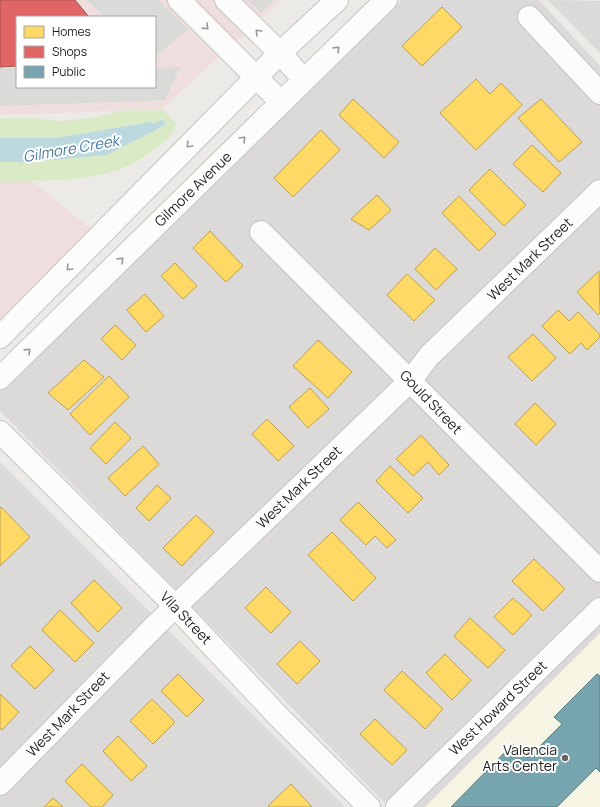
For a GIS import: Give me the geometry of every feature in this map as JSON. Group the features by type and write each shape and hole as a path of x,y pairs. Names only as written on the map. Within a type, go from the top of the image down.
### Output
{"street":[{"path":"178,0 281,102"},
{"path":"226,0 280,53 304,80"},
{"path":"0,337 280,53 337,0"},
{"name":"Gilmore Avenue","path":"0,378 386,0"},
{"path":"529,17 600,93"},
{"name":"West Mark Street","path":"0,784 175,606 194,590 410,380 429,356 600,192"},
{"name":"Gould Street","path":"261,232 600,572"},
{"name":"Vila Street","path":"0,432 175,606 277,715 369,807"},
{"name":"West Howard Street","path":"397,807 600,609"}],"shaded area":[{"path":"0,0 282,0 162,109 0,115"},
{"path":"87,0 158,0 188,29 156,56 156,16 103,16"},
{"path":"248,0 274,0 261,13"},
{"path":"402,0 539,0 600,66 600,633 425,807 389,807 0,411 0,390"},
{"path":"548,0 600,1 600,53"},
{"path":"180,67 165,100 0,106 0,68 16,68 16,88 156,88 156,68"},
{"path":"0,181 32,181 94,231 0,328"},
{"path":"0,462 345,807 0,807"},
{"path":"600,633 600,807 425,807"}],"green space":[{"path":"162,109 176,124 174,131 163,142 132,164 118,170 85,177 50,180 0,181 0,162 29,162 151,122 56,138 0,138 0,118 36,118 62,121 98,117 118,111"}],"water":[{"path":"151,122 158,129 106,155 29,162 0,162 0,138 56,138"}],"building: Homes":[{"path":"442,7 462,27 422,66 402,46"},
{"path":"476,79 490,94 501,83 522,105 476,150 440,113"},
{"path":"353,99 399,142 384,158 339,115"},
{"path":"541,99 582,142 559,162 518,118"},
{"path":"321,130 340,150 293,197 274,178"},
{"path":"532,145 561,173 543,192 513,164"},
{"path":"490,169 526,205 504,226 469,190"},
{"path":"377,195 391,210 369,230 351,219"},
{"path":"459,196 496,234 479,251 442,213"},
{"path":"210,231 243,266 226,282 193,248"},
{"path":"435,248 457,269 436,290 415,269"},
{"path":"175,263 197,286 183,299 161,276"},
{"path":"599,271 600,313 598,315 577,292"},
{"path":"407,274 435,300 414,321 387,295"},
{"path":"145,294 164,316 146,332 127,310"},
{"path":"558,310 569,321 578,312 600,335 600,337 587,350 581,343 570,354 542,326"},
{"path":"115,325 136,345 122,360 101,339"},
{"path":"533,334 556,358 532,381 508,357"},
{"path":"318,340 352,372 328,398 293,366"},
{"path":"84,360 104,377 68,410 48,393"},
{"path":"109,376 129,397 90,435 70,414"},
{"path":"310,388 329,409 308,428 289,407"},
{"path":"535,403 556,424 536,445 515,424"},
{"path":"267,419 294,446 278,461 252,434"},
{"path":"115,422 131,438 106,464 90,448"},
{"path":"421,435 449,465 439,475 428,462 413,476 396,459"},
{"path":"143,446 159,464 125,496 108,478"},
{"path":"390,466 423,498 408,513 376,481"},
{"path":"157,485 171,498 149,521 136,508"},
{"path":"358,502 396,540 387,548 375,536 366,545 340,520"},
{"path":"1,507 30,537 0,566 0,508"},
{"path":"196,515 214,532 182,566 163,548"},
{"path":"332,532 376,578 353,601 308,555"},
{"path":"534,559 565,589 543,611 512,581"},
{"path":"94,580 122,608 98,632 71,603"},
{"path":"266,587 291,612 271,633 245,608"},
{"path":"513,598 532,615 513,635 494,617"},
{"path":"60,610 94,643 75,662 42,630"},
{"path":"470,618 505,650 488,668 454,636"},
{"path":"300,641 320,661 297,684 277,664"},
{"path":"30,646 54,670 35,689 11,666"},
{"path":"445,654 471,680 452,700 426,673"},
{"path":"402,671 443,709 425,729 384,690"},
{"path":"178,674 204,700 187,717 161,691"},
{"path":"0,694 19,712 2,730 0,728"},
{"path":"152,699 175,722 153,744 130,721"},
{"path":"375,719 407,750 392,765 360,734"},
{"path":"118,736 147,766 131,781 103,751"},
{"path":"82,764 113,795 102,807 91,807 65,781"},
{"path":"291,784 312,807 268,806"},
{"path":"53,798 63,807 44,807"}],"building: Shops":[{"path":"0,0 75,0 88,16 16,16 16,66 0,67"}],"building: Public":[{"path":"597,674 600,676 600,772 596,768 557,807 451,807 513,744 528,758 562,724 554,717"}],"waterway":[{"name":"Gilmore Creek","path":"149,129 162,123"}],"place":[{"name":"Valencia Arts Center","path":"565,758"}]}
